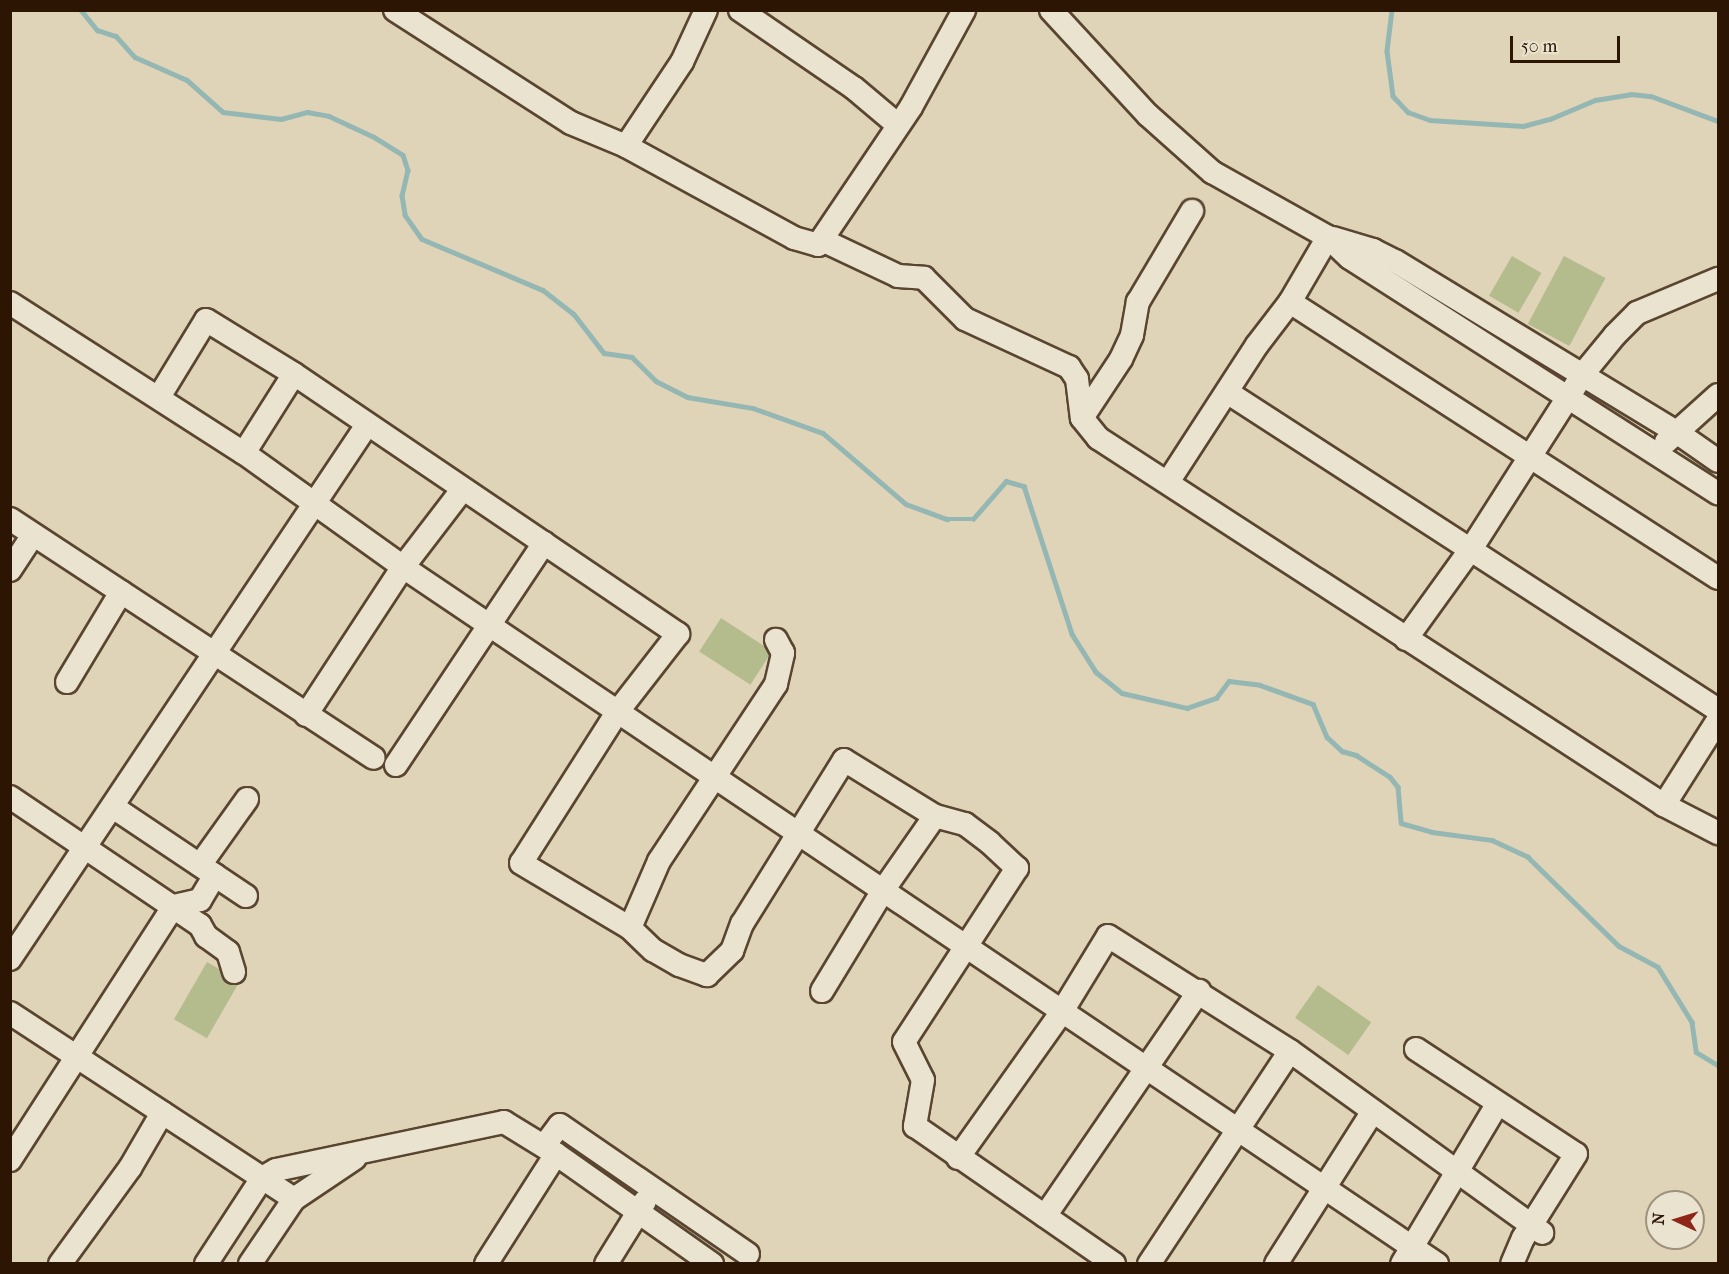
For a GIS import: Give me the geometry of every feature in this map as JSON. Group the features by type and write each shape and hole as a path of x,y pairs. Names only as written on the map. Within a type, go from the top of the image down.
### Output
{"street":[{"path":"396,10 571,123 626,146 794,238 818,245 898,125 964,10"},
{"path":"626,146 682,62 706,10"},
{"path":"740,10 854,88 898,125"},
{"path":"1040,10 1057,19 1148,115 1212,171 1328,237 1373,250 1395,261 1675,430 1719,461"},
{"path":"1082,418 1121,359 1132,335 1138,302 1192,211"},
{"path":"1168,482 1270,326 1290,302 1328,237"},
{"path":"1328,237 1350,258 1455,321 1568,397 1719,493"},
{"path":"822,240 898,276 924,278 965,319 1069,367 1077,379 1082,418 1098,438 1664,805 1719,833"},
{"path":"1406,639 1471,549 1583,374 1637,313 1719,279"},
{"path":"1290,302 1719,578"},
{"path":"10,303 87,355 159,396 244,453 403,567 968,945 1061,1013 1326,1189 1407,1255 1437,1263"},
{"path":"159,396 206,320 294,374 462,490 678,634 618,711 521,863 630,928 653,950 707,975 732,951 742,924 844,760 935,816 966,824 1017,868 904,1042 923,1080 915,1126 958,1158 1114,1263"},
{"path":"244,453 294,374"},
{"path":"1227,392 1719,710"},
{"path":"1657,454 1675,430 1719,395"},
{"path":"10,959 316,505 367,425"},
{"path":"306,716 403,567 462,490"},
{"path":"10,519 306,716 374,758"},
{"path":"10,570 33,535"},
{"path":"396,765 544,543"},
{"path":"67,682 121,592"},
{"path":"630,928 659,861 776,684 783,653 776,640"},
{"path":"1664,805 1719,720"},
{"path":"10,797 174,906 228,952 234,972"},
{"path":"10,1160 174,906 200,900 208,870 247,799"},
{"path":"113,807 246,896"},
{"path":"822,991 884,889 935,816"},
{"path":"958,1158 1061,1013 1108,936 1199,991 1290,1051 1372,1113 1457,1170 1537,1229"},
{"path":"1046,1216 1199,991"},
{"path":"10,1012 294,1199"},
{"path":"1416,1049 1576,1154 1537,1229 1512,1263"},
{"path":"1149,1263 1290,1051"},
{"path":"1407,1255 1498,1103"},
{"path":"60,1263 130,1168 162,1113"},
{"path":"1276,1263 1326,1189 1372,1113"},
{"path":"206,1263 262,1178 284,1168 363,1154 491,1122 515,1126 712,1263"},
{"path":"486,1263 550,1150 560,1125 748,1254"},
{"path":"250,1263 294,1199 363,1154"},
{"path":"606,1263 653,1190"}],"green space":[{"path":"1512,256 1541,273 1518,313 1489,296"},
{"path":"1564,256 1605,278 1569,346 1528,324"},
{"path":"721,618 772,651 750,685 699,652"},
{"path":"207,962 240,981 207,1038 174,1019"},
{"path":"1318,985 1371,1022 1348,1055 1295,1018"}],"waterway":[{"path":"81,10 97,30 116,36 135,57 187,80 223,112 281,119 307,112 329,116 374,137 403,155 408,170 402,195 405,215 422,239 543,290 574,314 604,353 632,357 656,381 687,397 753,408 823,433 906,504 947,519 973,519 1006,481 1024,486 1072,634 1096,672 1122,693 1187,708 1216,698 1229,681 1260,685 1313,704 1327,737 1342,751 1356,755 1390,777 1398,787 1401,823 1432,832 1492,840 1528,857 1619,946 1658,967 1692,1022 1696,1052 1718,1065"},
{"path":"1392,10 1387,51 1393,96 1408,112 1430,120 1523,126 1550,119 1595,100 1631,94 1651,96 1718,121"}]}
